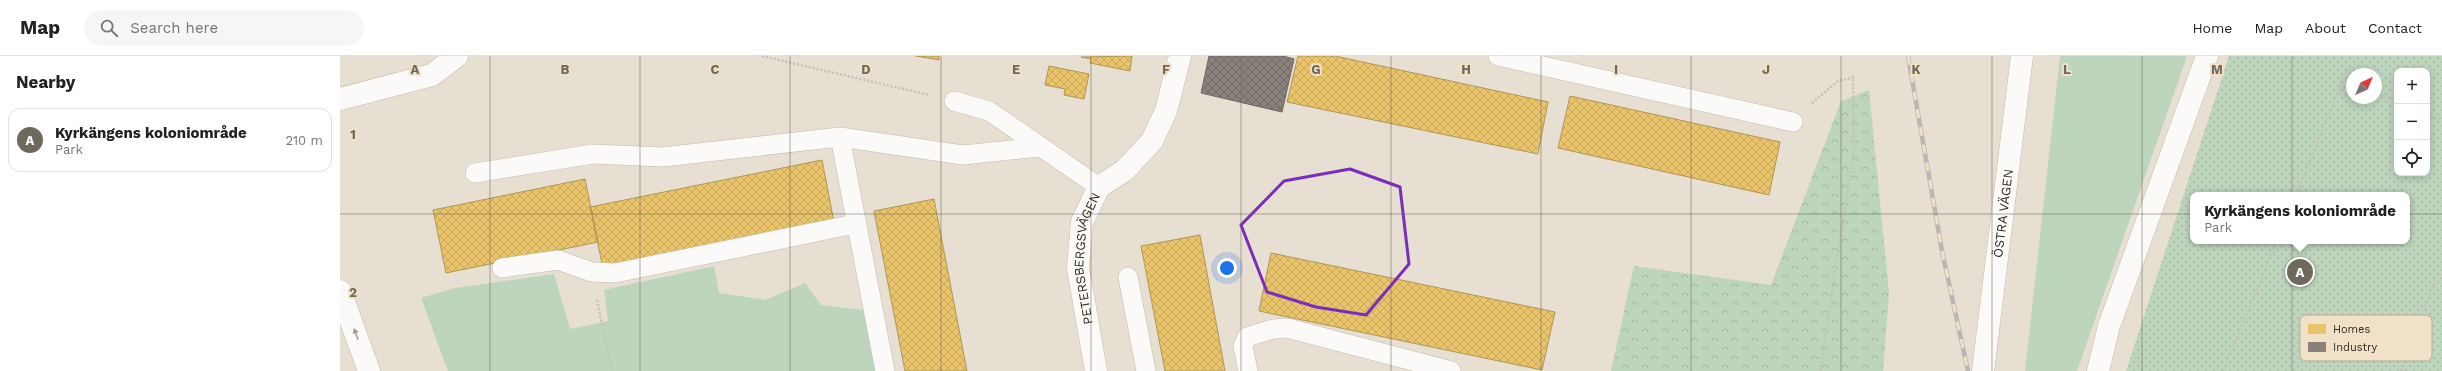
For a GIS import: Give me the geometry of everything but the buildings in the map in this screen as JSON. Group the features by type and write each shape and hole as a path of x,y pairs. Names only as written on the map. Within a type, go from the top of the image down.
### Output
{"street":[{"path":"340,99 432,75 457,56"},
{"name":"PETERSBERGSVÄGEN","path":"1096,371 1078,268 1082,222 1099,187 1124,170 1152,141 1166,111 1180,56"},
{"name":"ÖSTRA VÄGEN","path":"1984,371 2022,56"},
{"path":"2098,371 2109,326 2207,56"},
{"path":"340,291 369,371"}],"lane":[{"path":"1498,56 1793,122"},
{"path":"954,101 989,111 1099,187"},
{"path":"475,173 593,154 663,157 840,137 963,155 1039,147"},
{"path":"840,137 855,224 885,371"},
{"path":"502,268 558,260 592,272 615,273 855,224"},
{"path":"1128,277 1146,371"},
{"path":"1248,371 1243,346 1247,337 1273,329 1287,328 1451,371"}],"path":[{"path":"762,56 954,101"},
{"path":"1793,122 1838,81 1854,77 1854,150 1820,371"},
{"path":"2297,192 2340,87 2346,87"},
{"path":"2382,95 2394,100"},
{"path":"2430,116 2442,121"},
{"path":"2223,371 2276,244"},
{"path":"592,272 612,371"},
{"path":"2422,315 2436,278 2442,272"},
{"path":"2401,371 2405,361"}],"highlighted area":[{"path":"1350,169 1400,187 1409,264 1366,315 1316,307 1267,292 1241,225 1284,181"}],"green space":[{"path":"2060,56 2187,56 2077,371 2025,371"},
{"path":"2229,56 2442,56 2442,371 2126,371"},
{"path":"1869,90 1889,293 1883,371 1611,371 1634,266 1771,285 1841,101"},
{"path":"714,266 719,293 765,300 805,283 821,305 863,310 876,371 448,371 421,298 455,288 554,274 570,329 608,321 604,290"}],"railway":[{"path":"1908,56 1942,251 1968,371"}],"place":[{"name":"Kyrkängens koloniområde","path":"2300,272"}]}
